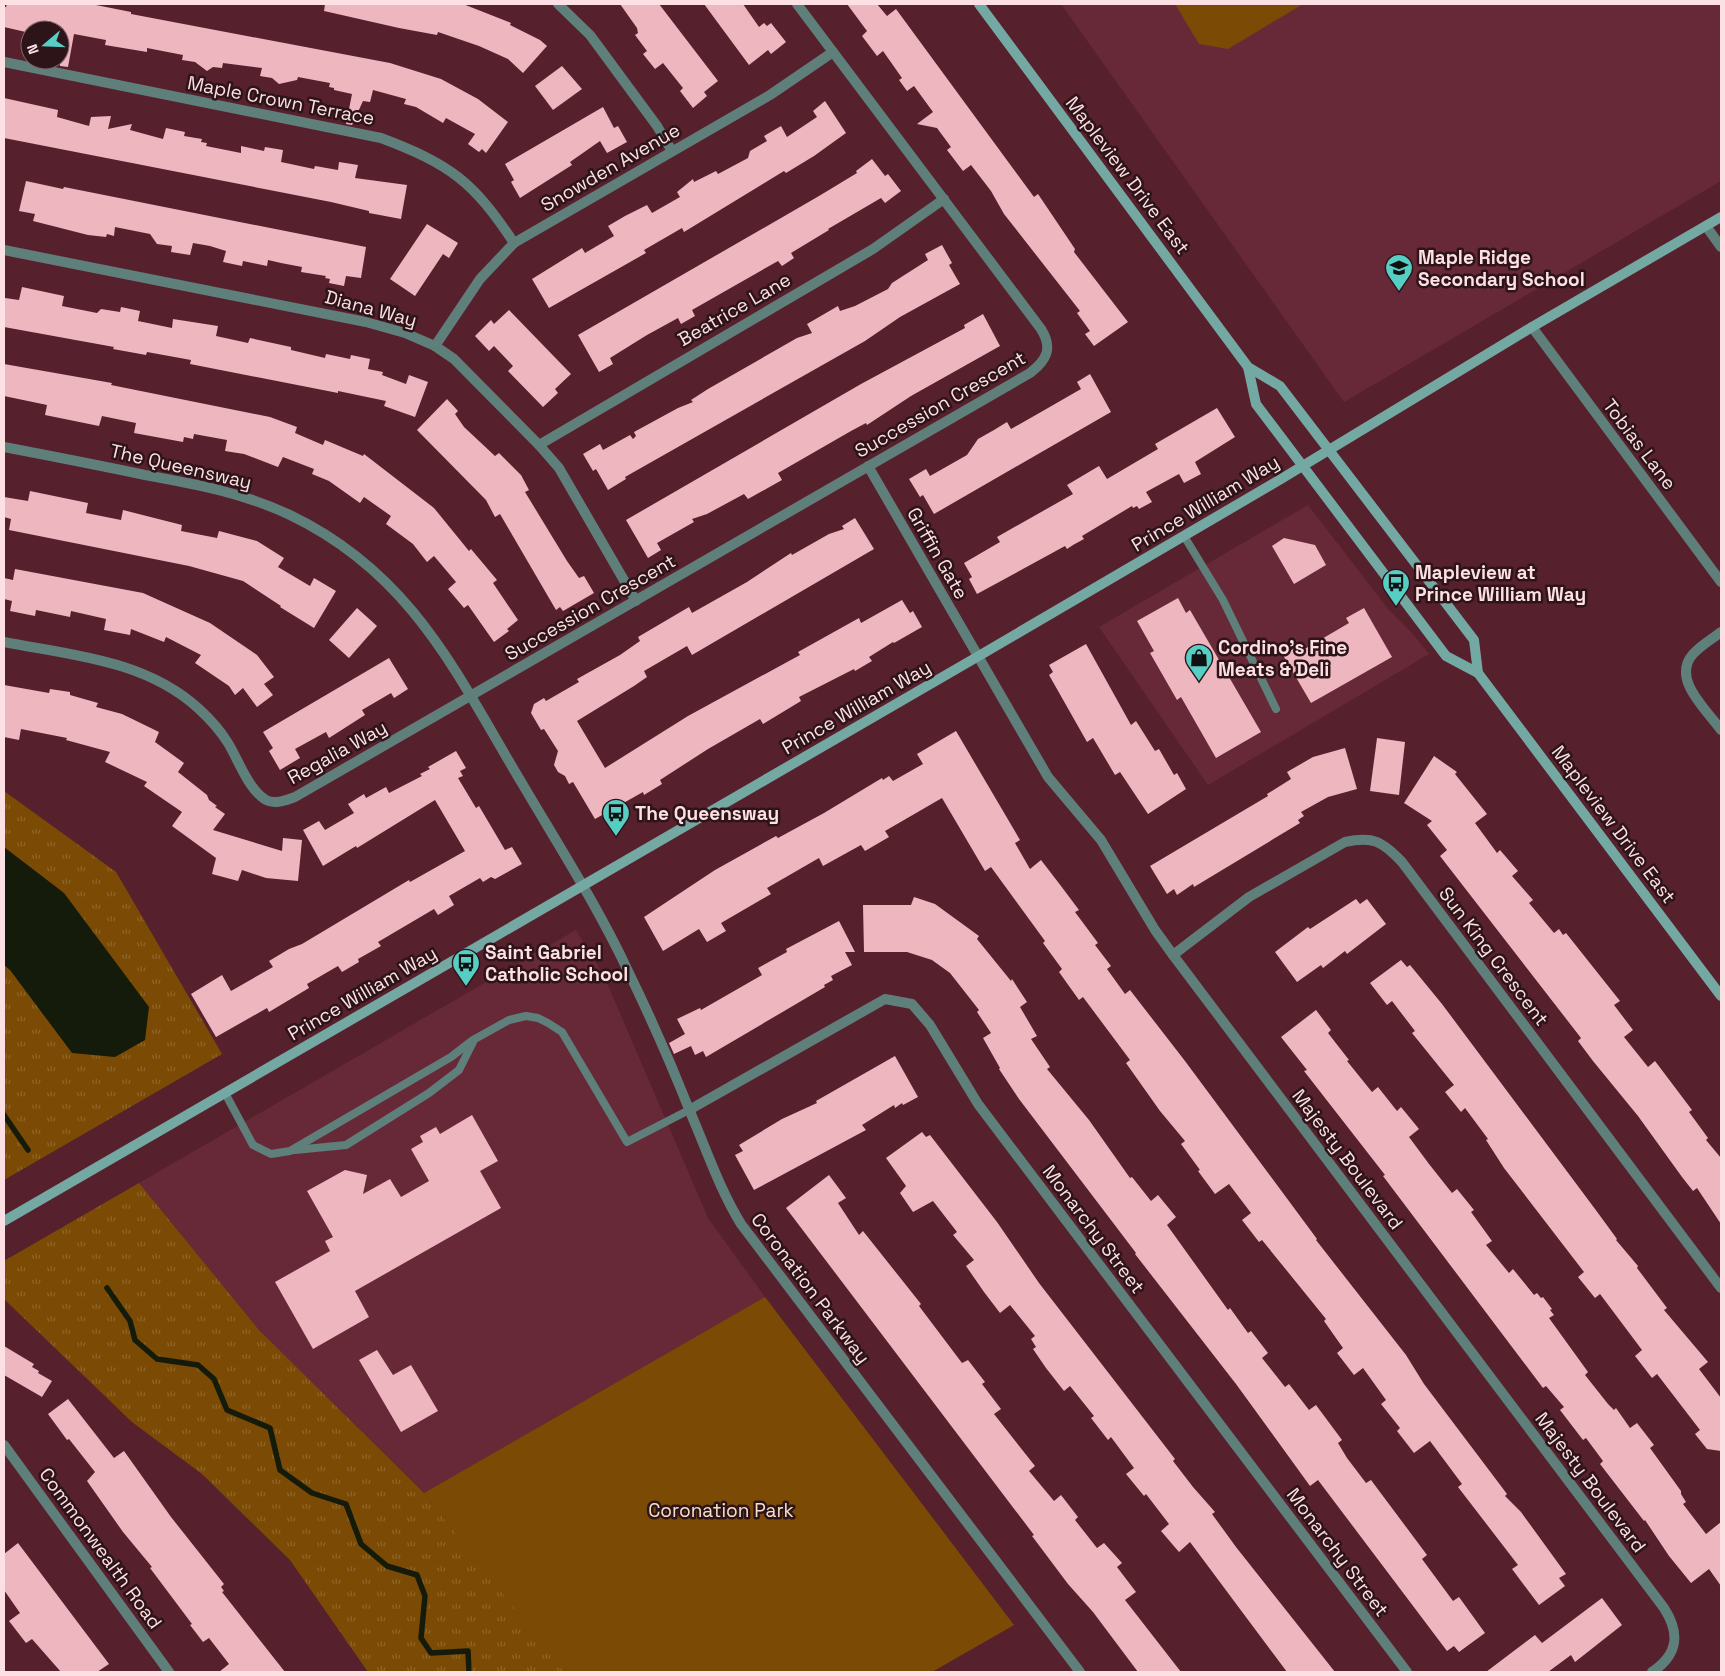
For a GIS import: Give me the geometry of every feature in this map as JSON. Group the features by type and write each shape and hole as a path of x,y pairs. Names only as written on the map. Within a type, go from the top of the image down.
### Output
{"street":[{"path":"558,4 590,35 657,126 672,151"},
{"name":"Succession Crescent","path":"470,697 1030,373 1042,364 1047,356 1048,342 1041,329 797,4"},
{"name":"Mapleview Drive East","path":"979,4 1248,367 1280,386 1474,640 1478,673"},
{"name":"Snowden Avenue","path":"435,346 480,279 514,243 770,95 833,52"},
{"name":"Maple Crown Terrace","path":"4,62 381,138 421,152 460,177 496,216 514,243"},
{"name":"Beatrice Lane","path":"539,445 873,249 944,199"},
{"name":"Prince William Way","path":"4,1221 977,658 1303,466 1532,327 1721,217"},
{"path":"1706,226 1721,247"},
{"name":"Diana Way","path":"4,250 366,322 405,333 435,346 454,359 539,445 558,468 636,601"},
{"name":"Tobias Lane","path":"1532,327 1721,582"},
{"name":"Mapleview Drive East","path":"1248,367 1256,404 1446,656 1478,673 1721,996"},
{"name":"The Queensway","path":"4,447 221,490 270,506 310,526 358,558 397,592 437,642 582,886"},
{"name":"Griffin Gate","path":"868,466 977,658"},
{"path":"1721,632 1695,652 1687,662 1685,675 1689,686 1721,730"},
{"name":"Regalia Way","path":"4,642 134,669 167,685 182,694 216,726 256,792 267,801 274,802 295,797 470,697"},
{"name":"Majesty Boulevard","path":"977,658 1048,777 1101,840 1154,930 1664,1608 1673,1623 1676,1639 1671,1653 1662,1666 1652,1672"},
{"name":"Sun King Crescent","path":"1173,956 1249,898 1345,842 1362,838 1374,840 1388,848 1402,862 1721,1288"},
{"name":"Coronation Parkway","path":"582,886 628,970 690,1110 726,1201 741,1224 1080,1672"},
{"name":"Monarchy Street","path":"690,1110 885,999 912,1004 930,1024 978,1104 1407,1672"},
{"name":"Commonwealth Road","path":"4,1445 169,1672"}],"lane":[{"path":"1184,536 1223,600 1276,709"},
{"path":"290,1151 451,1057 474,1040 508,1020 526,1016 538,1018 562,1032 627,1142 690,1110"},
{"path":"225,1093 253,1144 271,1154 346,1145 430,1093 459,1070 474,1040"}],"shaded area":[{"name":"Maple Ridge Secondary School","path":"1061,4 1721,4 1721,181 1344,402"},
{"path":"1308,505 1389,610 1412,633 1429,654 1208,785 1099,627"},
{"path":"4,847 64,893 149,1007 145,1040 115,1057 72,1053 10,970 4,965"},
{"path":"576,930 604,976 708,1218 765,1297 424,1493 259,1330 139,1183"}],"green space":[{"path":"1175,4 1303,4 1228,49 1199,44"},
{"path":"4,791 116,872 222,1054 4,1180"},
{"path":"139,1183 259,1330 424,1493 568,1672 368,1672 290,1560 202,1474 132,1422 4,1299 4,1261"},
{"name":"Coronation Park","path":"765,1297 1014,1625 932,1672 564,1672 424,1493"}],"building":[{"path":"7,4 91,4 131,12 131,14 390,63 441,79 478,99 508,122 486,153 482,149 479,152 468,144 475,134 446,118 443,123 416,107 404,104 406,99 373,90 370,102 363,101 352,125 346,124 352,94 334,90 334,88 329,87 330,83 298,77 297,80 279,84 272,78 260,76 262,68 223,63 222,68 213,67 207,71 195,62 182,60 183,55 147,48 147,52 105,45 106,40 74,34 70,56 70,20 20,20 20,31 4,27 4,7"},
{"path":"325,4 463,4 511,23 510,25 540,40 547,46 523,73 508,59 479,46 438,32 437,35 399,28 324,11"},
{"path":"620,4 659,4 718,81 704,92 707,96 693,108 680,91 683,88 663,63 655,69 643,54 647,51 635,35 638,33 637,28"},
{"path":"704,4 743,4 759,27 764,23 767,26 771,23 786,42 771,54 768,50 749,65"},
{"path":"847,4 877,4 887,16 896,9 1034,197 1038,194 1075,249 1074,252 1128,322 1094,346 1085,334 1090,331 1077,313 1080,311 1004,214 991,191 971,165 963,171 947,150 951,147 937,128 917,124 933,112 914,86 907,91 899,80 902,78 883,51 877,56 862,36 867,31"},
{"path":"562,66 582,89 553,110 535,86"},
{"path":"4,98 58,110 57,117 89,126 91,117 111,116 108,129 132,124 130,130 163,139 166,128 185,132 184,136 202,139 201,142 207,143 206,146 241,153 241,146 264,151 265,147 283,150 281,162 314,169 315,166 338,170 339,162 358,165 355,178 407,185 401,219 369,213 369,211 331,202 4,138"},
{"path":"825,101 846,133 786,173 784,171 684,232 682,228 644,250 646,253 549,308 532,279 582,248 585,253 614,236 608,226 625,216 647,205 652,213 680,197 677,192 693,179 694,182 716,171 718,174 748,158 750,151 767,141 764,136 781,126 787,137 817,117 813,111"},
{"path":"603,107 614,128 618,126 627,142 607,153 600,141 570,162 572,165 520,198 511,182 514,180 505,164"},
{"path":"872,159 885,176 888,174 901,191 885,203 881,198 828,229 791,253 794,258 782,266 778,261 692,310 695,316 681,324 678,318 647,335 610,358 613,364 599,372 578,335 819,196 857,173 856,171"},
{"path":"26,181 366,247 361,278 346,276 344,286 329,283 330,279 325,278 326,276 301,272 302,267 268,260 267,266 243,261 242,266 223,262 226,251 210,246 193,243 190,255 171,252 172,246 157,244 150,234 115,227 114,236 107,234 106,237 88,235 33,221 35,214 19,211"},
{"path":"427,224 458,243 449,258 443,254 415,296 390,279"},
{"path":"942,245 952,263 949,265 960,284 900,317 865,341 625,477 626,479 608,490 596,469 593,471 583,454 600,444 603,450 630,435 633,439 636,436 634,432 693,402 691,400 708,389 797,338 812,333 807,324 838,306 840,311 855,306 888,289 892,283 928,260 925,254"},
{"path":"22,287 64,296 62,306 97,313 101,309 120,312 121,307 140,311 138,321 172,328 173,319 218,326 216,336 248,343 250,338 291,347 291,350 325,358 326,354 350,359 351,355 370,359 368,369 383,372 382,375 406,384 409,375 428,382 415,417 384,406 386,401 190,364 191,360 147,352 146,355 113,349 114,347 4,327 5,298 19,300"},
{"path":"509,310 571,374 555,389 558,393 543,407 508,371 513,366 494,346 489,351 475,336 491,320 494,324"},
{"path":"983,314 1000,346 911,396 867,425 866,423 851,431 778,473 782,480 748,499 744,494 707,514 692,519 694,522 657,543 661,550 648,558 626,520 861,384 965,328 964,325"},
{"path":"4,364 112,383 111,385 270,417 297,427 295,433 323,445 325,440 363,456 364,454 434,508 469,551 471,549 497,580 493,583 518,620 507,629 509,631 494,642 468,605 464,608 448,589 456,582 434,556 427,562 413,544 386,524 391,516 364,497 360,503 329,481 312,474 314,469 283,457 278,467 244,454 225,451 227,440 194,434 193,439 184,437 183,442 134,433 136,423 102,416 99,426 45,415 47,405 4,396"},
{"path":"1090,374 1111,412 934,514 923,495 920,497 909,479 926,469 930,476 967,455 978,439 1007,422 1011,429 1081,389 1077,382"},
{"path":"447,399 458,411 455,414 464,427 495,456 499,453 521,475 529,490 525,492 567,561 579,578 584,576 594,593 563,611 560,607 556,610 500,514 495,517 486,500 417,430"},
{"path":"1217,408 1235,437 1195,462 1201,474 1184,483 1179,474 1146,492 1152,502 1139,509 1137,506 1133,508 1132,506 1082,536 1084,539 1067,549 1065,546 977,594 969,579 972,577 964,563 1000,542 997,537 1073,494 1067,485 1099,466 1107,479 1158,449 1155,444"},
{"path":"30,491 88,503 86,513 121,520 123,510 182,525 181,531 217,538 219,531 257,541 284,558 278,567 310,586 314,578 336,591 314,628 243,581 189,566 9,530 11,519 4,517 4,497 28,501"},
{"path":"855,518 874,549 692,655 687,646 644,671 647,677 577,721 605,768 688,716 800,655 798,652 859,618 861,623 902,600 910,613 913,611 922,627 869,657 872,661 855,671 854,669 799,697 801,701 763,724 760,719 708,749 660,780 662,784 644,795 643,792 595,819 573,782 569,784 565,776 558,772 554,765 558,751 544,729 541,730 531,713 534,704 544,698 546,701 579,682 577,679 620,655 640,641 638,637 689,607 692,613 747,582 791,553 792,555 829,534 844,529 842,526"},
{"path":"1284,538 1315,545 1326,565 1294,584 1272,546"},
{"path":"15,569 143,593 210,623 257,655 274,677 264,684 273,695 257,707 243,688 235,695 229,686 195,663 201,655 166,637 164,642 131,629 130,635 104,630 106,619 71,611 70,617 36,610 35,616 10,611 12,601 4,599 4,578 13,580"},
{"path":"1178,598 1186,613 1190,610 1261,732 1216,758 1181,697 1177,700 1150,653 1154,651 1137,621"},
{"path":"357,608 377,626 349,658 329,640"},
{"path":"1364,608 1392,657 1311,703 1283,655 1300,645 1303,650 1349,623 1346,618"},
{"path":"1086,644 1131,725 1136,721 1155,751 1159,749 1174,775 1177,773 1186,789 1148,814 1120,772 1115,775 1093,738 1087,742 1049,675 1053,672 1049,665"},
{"path":"389,658 408,689 394,698 391,693 362,710 365,715 329,738 326,732 295,749 300,758 280,770 269,751 273,748 263,732"},
{"path":"4,685 49,693 50,689 70,692 70,695 98,703 96,707 122,714 159,732 155,742 184,763 178,772 207,795 209,800 217,806 215,807 225,814 213,830 282,851 283,838 302,840 298,881 266,878 242,870 238,881 212,874 216,858 172,826 182,812 144,786 147,782 105,762 110,752 66,740 67,738 21,729 19,740 4,737"},
{"path":"956,731 1020,840 1015,843 1030,869 1041,860 1061,886 1079,910 1075,912 1098,943 1095,945 1111,966 1107,969 1125,994 1130,990 1185,1061 1316,1240 1406,1355 1424,1384 1507,1494 1505,1496 1521,1512 1566,1574 1559,1578 1565,1586 1539,1605 1512,1569 1518,1565 1458,1487 1462,1484 1430,1441 1414,1453 1397,1431 1400,1428 1381,1404 1386,1400 1363,1368 1354,1375 1337,1353 1343,1348 1324,1321 1326,1319 1262,1240 1259,1242 1242,1220 1251,1213 1229,1184 1215,1194 1181,1144 1185,1141 1160,1111 1126,1063 1130,1060 1083,997 1079,1000 1059,972 1062,969 1043,943 1045,941 991,867 985,871 942,798 885,831 889,837 865,851 861,845 823,866 819,858 767,888 771,894 721,923 726,931 707,942 699,929 663,951 644,917 715,870 776,836 778,838 824,813 882,778 883,780 889,776 893,781 923,764 917,754"},
{"path":"1377,738 1405,742 1399,795 1370,791"},
{"path":"1345,748 1357,789 1328,797 1301,812 1304,816 1298,820 1300,823 1194,887 1193,884 1177,895 1174,889 1167,894 1150,866 1268,796 1267,794 1291,779 1287,772 1313,757"},
{"path":"456,751 466,768 460,771 463,776 458,778 476,808 479,806 505,850 512,847 522,864 495,879 491,877 483,882 480,878 449,896 454,905 438,915 434,909 378,942 381,946 358,959 359,962 342,972 338,966 307,984 309,988 269,1012 267,1008 216,1037 191,994 222,975 231,991 273,967 269,961 289,949 302,944 409,880 410,882 465,851 435,800 357,848 356,846 323,866 303,830 319,821 325,830 354,813 348,804 364,794 366,798 386,787 389,793 422,776 420,774 430,769 428,767"},
{"path":"1434,756 1457,772 1455,774 1487,814 1475,823 1497,853 1500,850 1518,871 1512,876 1533,900 1529,903 1554,933 1559,929 1563,935 1566,933 1620,1001 1614,1005 1633,1030 1624,1037 1648,1067 1655,1061 1692,1110 1689,1112 1708,1138 1706,1140 1721,1158 1721,1224 1697,1188 1693,1191 1638,1116 1593,1061 1578,1041 1581,1038 1440,856 1447,850 1427,825 1432,821 1404,803"},
{"path":"914,897 935,904 979,936 977,939 1011,981 1012,979 1027,1002 1020,1007 1037,1036 1031,1039 1050,1067 1047,1069 1089,1120 1130,1178 1132,1177 1151,1201 1158,1195 1176,1217 1167,1225 1228,1310 1230,1308 1248,1333 1251,1331 1268,1353 1262,1358 1285,1387 1289,1384 1309,1410 1316,1405 1342,1440 1338,1443 1347,1458 1366,1483 1371,1480 1427,1555 1422,1559 1453,1601 1459,1597 1485,1633 1459,1652 1454,1646 1447,1651 1318,1480 1310,1486 1236,1384 1135,1254 1019,1099 999,1069 983,1038 991,1033 977,1012 979,1010 950,973 932,960 907,952 864,952 863,905 911,905"},
{"path":"1356,899 1360,904 1367,899 1386,924 1347,954 1345,951 1323,968 1321,965 1297,982 1275,952 1308,927 1310,929"},
{"path":"839,921 855,952 845,952 852,965 831,976 833,980 824,985 825,987 706,1057 703,1051 695,1055 691,1046 674,1054 669,1043 685,1034 677,1019 700,1008 701,1010 762,975 758,968 787,952 786,949"},
{"path":"1401,960 1407,967 1410,965 1442,1004 1598,1213 1616,1240 1638,1266 1637,1268 1667,1308 1664,1310 1708,1362 1699,1369 1721,1398 1721,1451 1707,1449 1695,1434 1700,1430 1657,1374 1652,1378 1635,1356 1642,1350 1600,1294 1595,1298 1578,1277 1584,1272 1504,1168 1486,1140 1488,1139 1465,1108 1461,1112 1445,1092 1454,1085 1412,1033 1415,1031 1392,1001 1387,1005 1370,983"},
{"path":"1316,1010 1331,1030 1328,1033 1349,1060 1347,1061 1372,1092 1378,1087 1397,1111 1401,1107 1419,1129 1409,1137 1452,1193 1457,1189 1474,1210 1471,1212 1492,1241 1486,1245 1509,1273 1513,1269 1534,1295 1537,1293 1541,1298 1543,1297 1552,1309 1550,1310 1554,1315 1549,1318 1588,1372 1585,1375 1608,1404 1614,1410 1616,1408 1630,1428 1637,1423 1654,1445 1650,1448 1681,1491 1686,1502 1683,1504 1706,1534 1721,1522 1721,1586 1709,1569 1691,1583 1669,1556 1645,1520 1600,1464 1603,1461 1586,1438 1583,1440 1560,1410 1564,1407 1546,1386 1543,1388 1383,1176 1385,1175 1304,1071 1307,1070 1281,1037"},
{"path":"895,1056 918,1097 895,1108 894,1105 862,1125 866,1130 754,1190 735,1155 743,1151 739,1145 782,1119 817,1103 816,1101"},
{"path":"472,1115 498,1161 480,1171 501,1208 355,1291 369,1317 313,1349 275,1282 330,1251 325,1241 333,1237 307,1191 345,1170 367,1175 363,1194 390,1179 401,1197 429,1181 411,1149 423,1142 420,1136 436,1127 440,1134"},
{"path":"922,1132 926,1137 930,1135 997,1222 1039,1283 1175,1459 1173,1461 1215,1512 1212,1514 1236,1547 1335,1672 1287,1672 1190,1542 1179,1552 1161,1531 1169,1524 1146,1494 1144,1496 1126,1474 1134,1468 1111,1437 1108,1440 1091,1418 1094,1416 1070,1386 1064,1391 1046,1368 1033,1349 1036,1347 1031,1339 1035,1336 1010,1305 1000,1313 984,1292 966,1266 974,1260 953,1235 957,1232 933,1201 913,1212 900,1193 906,1186 886,1158"},
{"path":"829,1175 846,1198 838,1203 859,1235 863,1231 921,1304 919,1306 962,1363 968,1360 985,1382 982,1384 1001,1409 994,1414 1035,1466 1029,1471 1054,1501 1061,1495 1078,1517 1075,1520 1097,1548 1104,1543 1122,1563 1117,1567 1136,1592 1125,1600 1181,1672 1138,1672 1093,1612 1068,1584 1032,1536 1034,1535 786,1208"},
{"path":"4,1346 34,1364 32,1367 39,1371 38,1373 52,1381 42,1397 4,1375"},
{"path":"377,1350 393,1375 411,1365 438,1411 401,1432 359,1360"},
{"path":"68,1399 114,1458 124,1451 171,1517 224,1584 221,1587 224,1591 222,1592 285,1672 219,1672 229,1664 209,1638 203,1642 190,1625 192,1624 150,1568 152,1567 123,1532 87,1481 95,1472 69,1439 67,1440 48,1414"},
{"path":"18,1543 109,1664 97,1672 61,1672 32,1639 26,1643 9,1621 20,1613 4,1590 4,1554"},
{"path":"1602,1598 1622,1625 1575,1662 1571,1655 1548,1672 1486,1672 1535,1635 1542,1643"}],"waterway":[{"path":"4,1115 28,1150"},
{"path":"107,1288 130,1321 135,1340 157,1359 198,1365 214,1379 227,1410 270,1428 280,1470 312,1493 346,1504 361,1544 387,1566 417,1575 425,1596 421,1638 431,1653 468,1651 469,1672"}],"place":[{"name":"Maple Ridge Secondary School","path":"1399,292"},
{"name":"Mapleview at Prince William Way","path":"1396,607"},
{"name":"Cordino's Fine Meats & Deli","path":"1199,682"},
{"name":"The Queensway","path":"616,837"},
{"name":"Saint Gabriel Catholic School","path":"466,987"}]}
